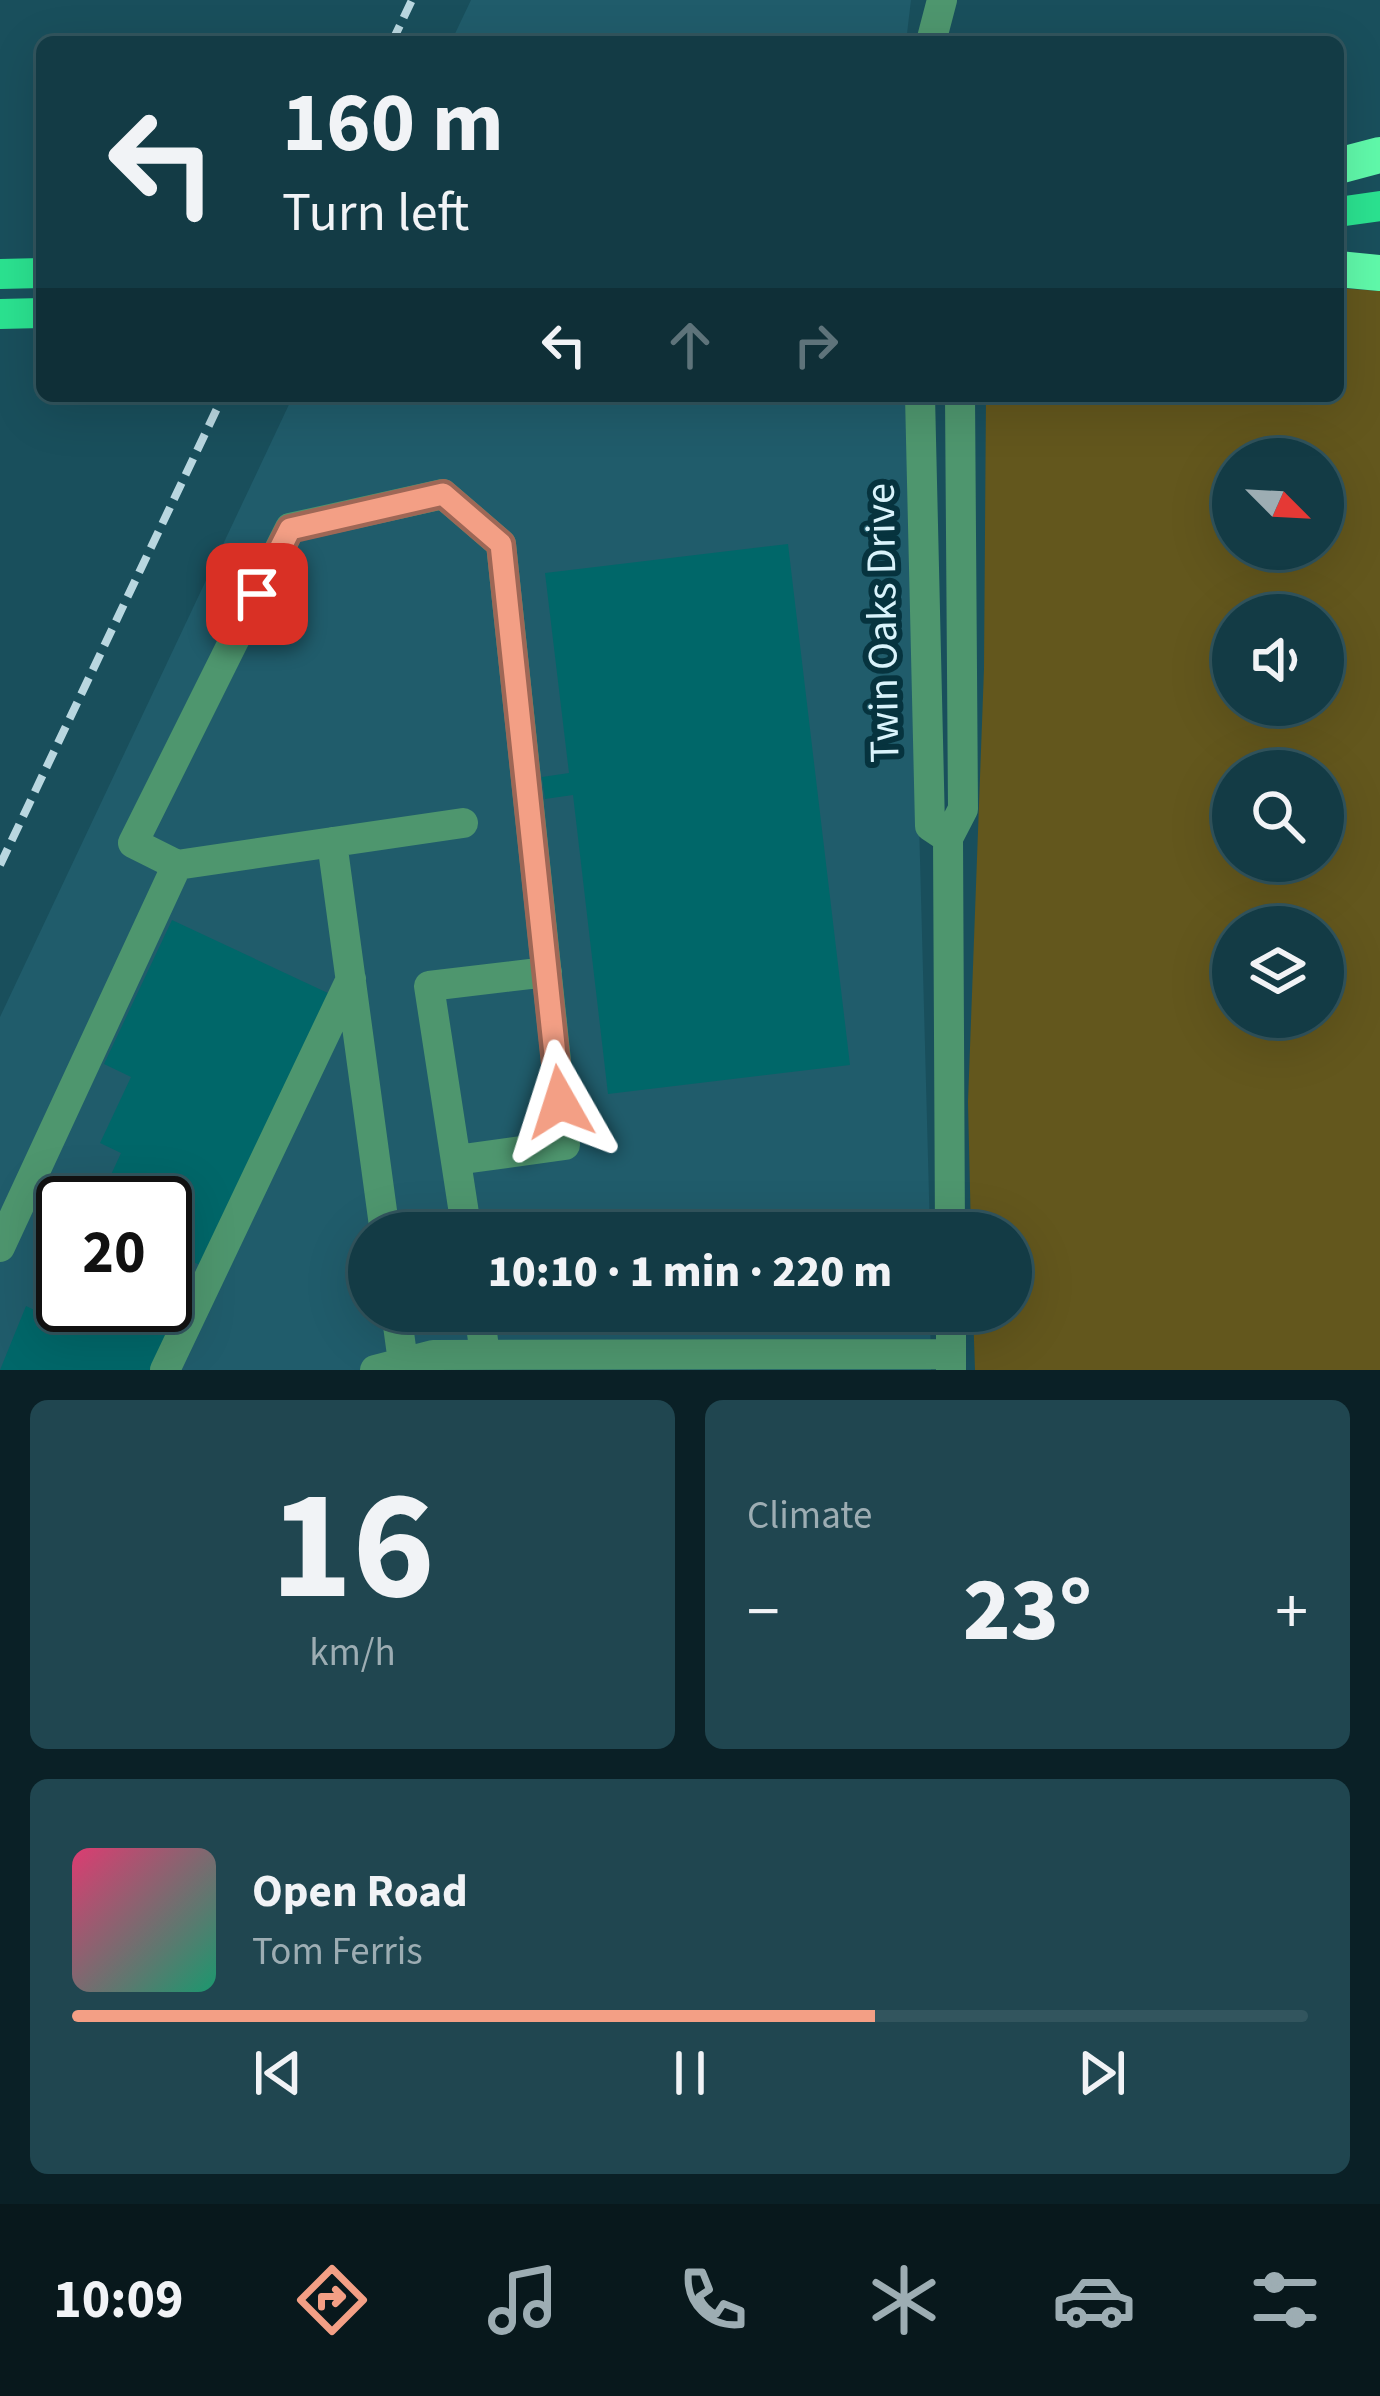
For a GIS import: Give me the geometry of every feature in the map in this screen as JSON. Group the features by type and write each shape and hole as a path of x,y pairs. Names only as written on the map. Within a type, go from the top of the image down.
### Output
{"highway":[{"path":"1344,167 1380,159"},
{"path":"1344,270 1380,273"}],"main road":[{"path":"1344,211 1380,206"},
{"path":"0,274 36,273"},
{"path":"0,314 36,314"}],"street":[{"path":"936,36 942,0"},
{"name":"Twin Oaks Drive","path":"920,402 930,826 948,838"},
{"name":"Twin Oaks Drive","path":"950,1212 948,838 962,809 960,402"},
{"path":"456,1160 565,1145 501,544 443,494 290,529 134,843 177,865 463,824"},
{"path":"332,842 382,1212"},
{"path":"0,1247 177,865"},
{"path":"464,1212 429,986 547,972"},
{"path":"165,1370 351,979"},
{"path":"393,1332 389,1366 433,1355 500,1360 951,1362"},
{"path":"487,1332 500,1360"}],"shaded area":[{"path":"471,0 911,0 907,36 454,36"},
{"path":"1344,288 1380,291 1380,1370 975,1370 974,1332 1032,1332 1032,1212 971,1212 968,1102 984,669 986,402 1344,402"},
{"path":"290,402 905,402 929,1212 348,1212 348,1332 930,1332 931,1370 0,1370 0,1017"}],"building":[{"path":"788,544 850,1065 608,1094 573,795 545,799 542,777 569,773 545,573"},
{"path":"172,920 330,994 202,1266 192,1261 192,1176 110,1176 121,1153 100,1143 131,1077 104,1064"},
{"path":"26,1306 36,1311 36,1332 174,1332 156,1370 0,1370"}],"railway":[{"path":"395,36 412,0"},
{"path":"0,865 220,402"}],"route":[{"path":"257,594 290,529 443,494 501,544 560,1102"}]}
